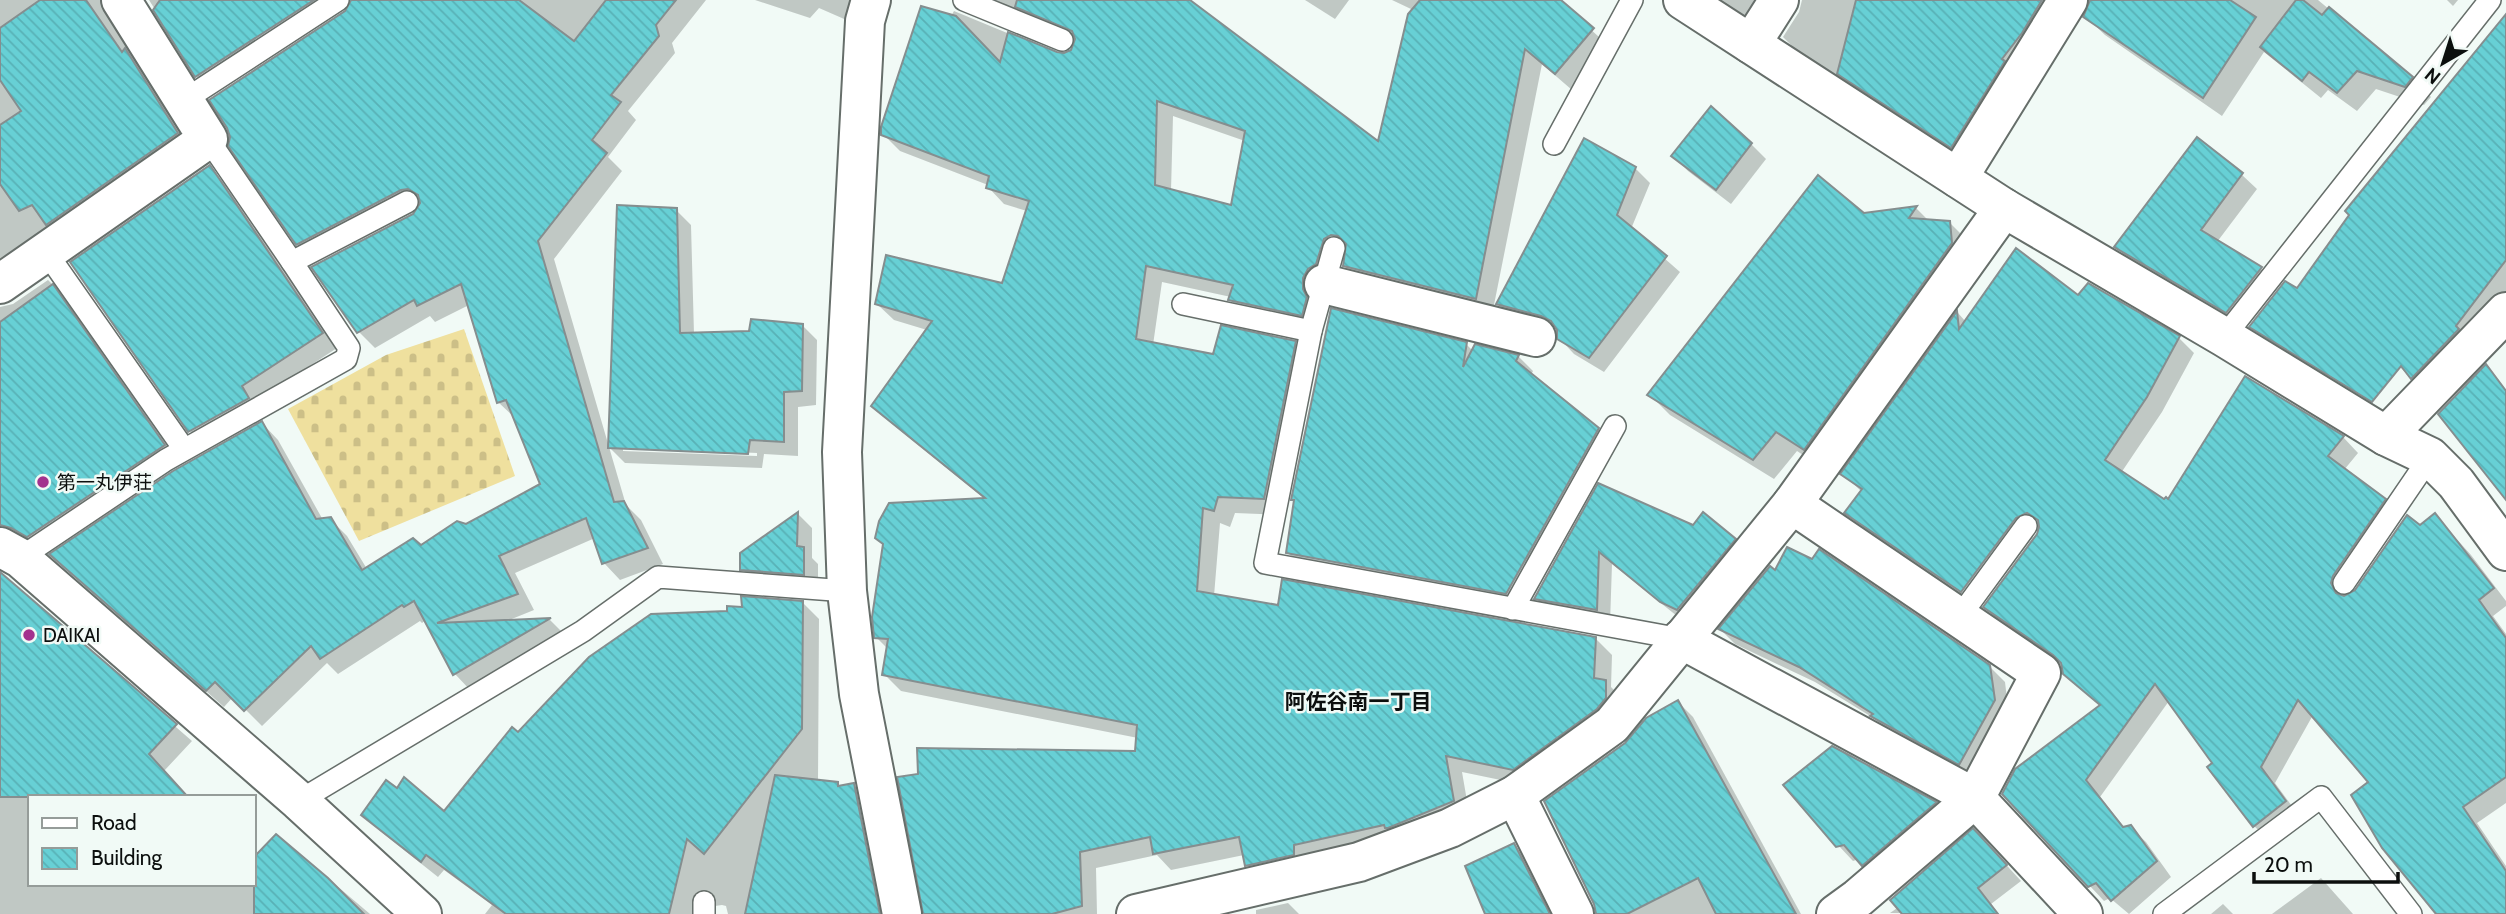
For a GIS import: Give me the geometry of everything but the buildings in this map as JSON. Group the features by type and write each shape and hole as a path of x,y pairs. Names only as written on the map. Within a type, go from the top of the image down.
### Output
{"street":[{"path":"0,284 208,139 121,0"},
{"path":"871,0 865,21 842,452 847,591 859,694 902,914"},
{"path":"1682,0 2004,208 2386,436 2430,457 2456,483 2506,551"},
{"path":"1751,44 1779,0"},
{"path":"1958,178 2068,0"},
{"path":"1136,914 1359,862 1450,828 1515,796 1612,725 1792,504 2004,208"},
{"path":"1324,284 1536,337"},
{"path":"2386,436 2506,312"},
{"path":"1792,504 2041,673 1975,797 1853,909"},
{"path":"10,552 299,801 422,914"},
{"path":"1681,639 1975,797 2083,914"},
{"path":"1515,796 1574,914"}],"lane":[{"path":"183,101 338,0"},
{"path":"964,0 1062,40"},
{"path":"1554,144 1632,0"},
{"path":"2224,337 2490,0"},
{"path":"10,552 184,449 346,359 349,348 208,139"},
{"path":"292,262 407,202"},
{"path":"1334,247 1311,331 1265,563 1681,639"},
{"path":"46,252 184,449"},
{"path":"1183,304 1311,331"},
{"path":"1513,609 1615,426"},
{"path":"2344,583 2430,457"},
{"path":"1960,617 2026,526"},
{"path":"299,801 583,631 658,577 847,591"},
{"path":"2164,914 2321,797 2411,914"}],"green space":[{"path":"464,329 515,476 359,541 288,409 386,355"}],"place":[{"name":"第一丸伊荘","path":"43,482"},
{"name":"DAIKAI","path":"29,635"}],"district":[{"name":"阿佐谷南一丁目","path":"1358,701"}]}
